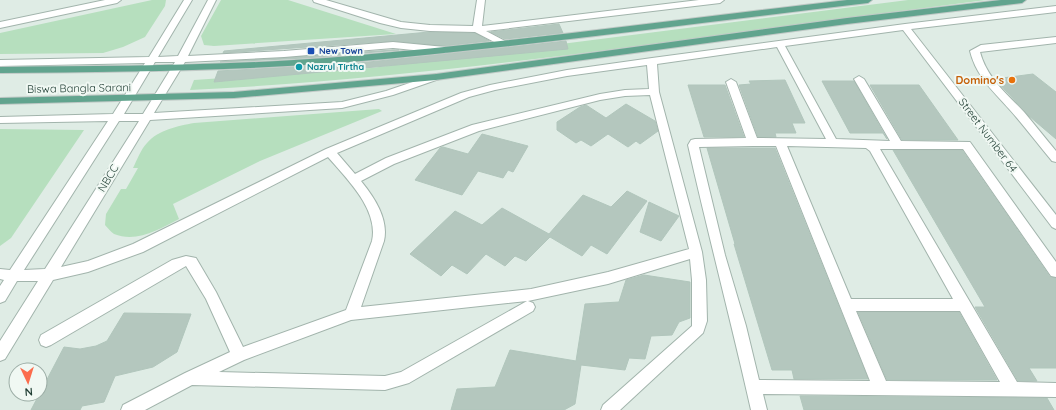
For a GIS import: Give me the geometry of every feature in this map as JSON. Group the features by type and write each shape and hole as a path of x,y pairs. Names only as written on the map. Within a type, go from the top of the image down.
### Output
{"main road":[{"name":"Biswa Bangla Sarani","path":"0,70 148,65 177,68 348,59 446,50 868,0"},
{"name":"Biswa Bangla Sarani","path":"0,101 128,99 234,95 436,77 847,21 1022,0"}],"street":[{"path":"0,25 116,0"},
{"path":"0,297 117,118 188,0"},
{"name":"NBCC","path":"0,354 177,68 212,0"},
{"path":"318,0 383,21 401,25 430,28 478,29 720,0"},
{"path":"478,29 481,0"},
{"path":"0,274 13,276 49,275 95,264 138,248 330,152 425,110 465,95 540,77 905,27 1056,9"},
{"name":"Street Number 64","path":"905,27 1056,224"},
{"path":"478,29 502,43"},
{"path":"1056,40 981,48 975,51 979,68 986,79 1014,108 1056,158"},
{"path":"0,63 148,65 182,59 284,54 393,45 446,50"},
{"path":"780,45 833,143"},
{"path":"609,410 698,329 700,321 699,280 696,252 654,92 652,61"},
{"path":"0,120 146,117 342,105 371,100 395,93 436,77"},
{"path":"859,79 898,144"},
{"path":"731,82 753,142"},
{"path":"355,179 390,162 483,126 600,97 625,93 654,92"},
{"path":"780,142 881,388"},
{"path":"759,410 739,326 719,255 693,145 695,143 780,142 872,145 966,145 1056,272"},
{"path":"872,145 1013,390"},
{"path":"330,152 355,179 376,217 380,229 378,241 351,314"},
{"path":"129,410 190,378 240,355 351,314 531,295 608,278 696,252"},
{"path":"46,340 177,264 186,261 191,262 240,355"},
{"path":"846,305 965,305"},
{"path":"190,378 385,383 404,378 528,307"},
{"path":"754,387 1056,390"}],"green space":[{"path":"152,0 166,0 165,6 145,37 123,47 103,53 0,54 0,33"},
{"path":"221,0 288,0 396,34 214,46 204,45 201,36"},
{"path":"908,0 986,0 489,65 290,84 190,90 194,80 371,68"},
{"path":"379,109 382,111 260,161 173,204 179,219 156,231 131,237 114,234 105,225 106,214 121,189 126,189 138,168 133,168 143,148 147,143 162,132 175,127 194,123"},
{"path":"0,129 84,130 11,238 0,246"}],"building":[{"path":"559,24 563,33 505,39 491,32"},
{"path":"429,32 475,33 489,41 445,46 393,41 223,53 224,51"},
{"path":"566,41 568,49 214,82 218,71 350,64"},
{"path":"399,50 306,58 220,62"},
{"path":"1033,74 1056,92 1056,139 1029,116 995,79"},
{"path":"785,80 805,123 792,123 796,133 775,133 776,137 758,137 739,85 751,84 749,81"},
{"path":"822,81 854,81 887,139 883,133 850,133"},
{"path":"688,85 725,85 744,137 704,137"},
{"path":"870,85 919,85 958,140 902,140"},
{"path":"626,104 655,121 658,131 640,144 636,141 628,147 608,134 591,146 581,140 576,143 557,130 557,122 580,107 586,105 606,118"},
{"path":"482,134 528,146 513,172 508,170 503,178 478,171 462,195 415,180 440,148 443,147 468,154"},
{"path":"707,148 775,148 868,379 794,379 792,370 772,370"},
{"path":"893,150 962,150 1050,277 1056,278 1056,368 1029,368 1037,381 1018,381 975,307 985,307"},
{"path":"627,191 647,201 607,254 591,245 582,256 550,237 526,261 515,256 505,266 486,254 467,274 452,265 441,276 410,254 455,211 482,225 502,208 549,234 583,195 611,207"},
{"path":"649,202 679,216 661,241 640,232"},
{"path":"644,275 690,282 690,318 679,322 672,335 651,336 645,359 629,358 625,370 581,365 575,404 564,410 451,410 457,389 495,387 510,350 576,361 585,304 619,302 626,280"},
{"path":"858,312 959,312 997,380 887,380"},
{"path":"124,313 191,314 177,352 153,367 115,376 104,402 82,406 80,410 31,410 35,402 48,402 48,378 64,347 80,349 96,346 107,341"},
{"path":"800,396 1047,398 1054,410 804,410"}],"place":[{"name":"New Town","path":"311,51"},
{"name":"Nazrul Tirtha","path":"299,67"},
{"name":"Domino's","path":"1012,80"}]}
